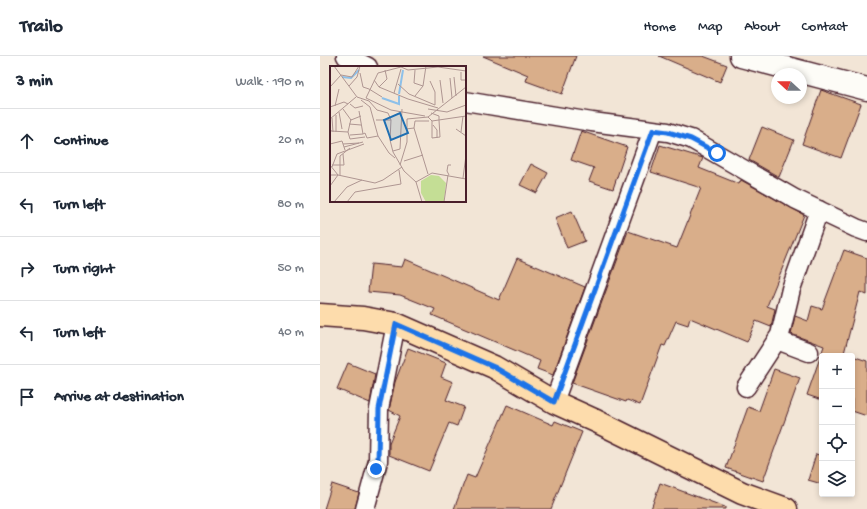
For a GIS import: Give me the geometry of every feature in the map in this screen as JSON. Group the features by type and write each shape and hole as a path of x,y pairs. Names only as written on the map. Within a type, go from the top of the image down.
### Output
{"main road":[{"path":"320,315 363,318 396,324 494,367 554,402 742,493 786,509"}],"street":[{"path":"346,56 366,66"},
{"path":"749,57 867,89"},
{"path":"466,101 668,132 691,139 795,199 867,232"},
{"path":"554,402 653,130"},
{"path":"746,387 780,335 791,289 819,210"},
{"path":"365,509 378,461 379,409 396,324"},
{"path":"777,340 808,352"}],"building":[{"path":"483,56 576,56 562,94 526,81 528,75"},
{"path":"659,56 703,56 727,65 720,82"},
{"path":"821,90 861,104 841,158 802,144"},
{"path":"762,127 794,140 779,177 749,160"},
{"path":"581,131 627,147 613,189 589,181 594,168 571,160"},
{"path":"660,145 703,158 699,168 739,184 741,180 804,215 767,306 775,309 771,327 756,321 747,342 690,318 688,325 676,321 665,346 662,345 640,405 627,400 626,402 572,383 628,231 677,248 701,188 651,172"},
{"path":"531,164 548,173 537,193 520,185"},
{"path":"572,211 585,241 567,248 555,218"},
{"path":"844,250 867,258 867,295 860,292 844,353 822,353 824,346 791,334 795,316 808,321 812,306 822,309"},
{"path":"517,258 585,287 553,375 537,369 540,361 432,315 435,309 400,295 368,292 371,264 402,267 405,259 499,300"},
{"path":"408,348 446,363 441,377 453,382 446,400 464,407 457,426 449,423 429,471 389,455 389,443 400,416 389,410 395,382"},
{"path":"855,357 867,361 867,416 855,412"},
{"path":"819,360 819,399 807,395"},
{"path":"348,363 375,374 370,403 337,389"},
{"path":"774,369 800,378 763,481 726,468 748,407 759,411"},
{"path":"507,405 553,425 555,421 582,432 551,509 454,509 467,475 475,478"},
{"path":"816,454 819,455 819,483 808,480"},
{"path":"660,483 725,507 725,509 651,509"},
{"path":"332,484 359,493 355,509 324,509"}],"route":[{"path":"376,469 378,461 379,409 396,324 494,367 554,402 653,130 668,132 691,139 717,153"}]}
